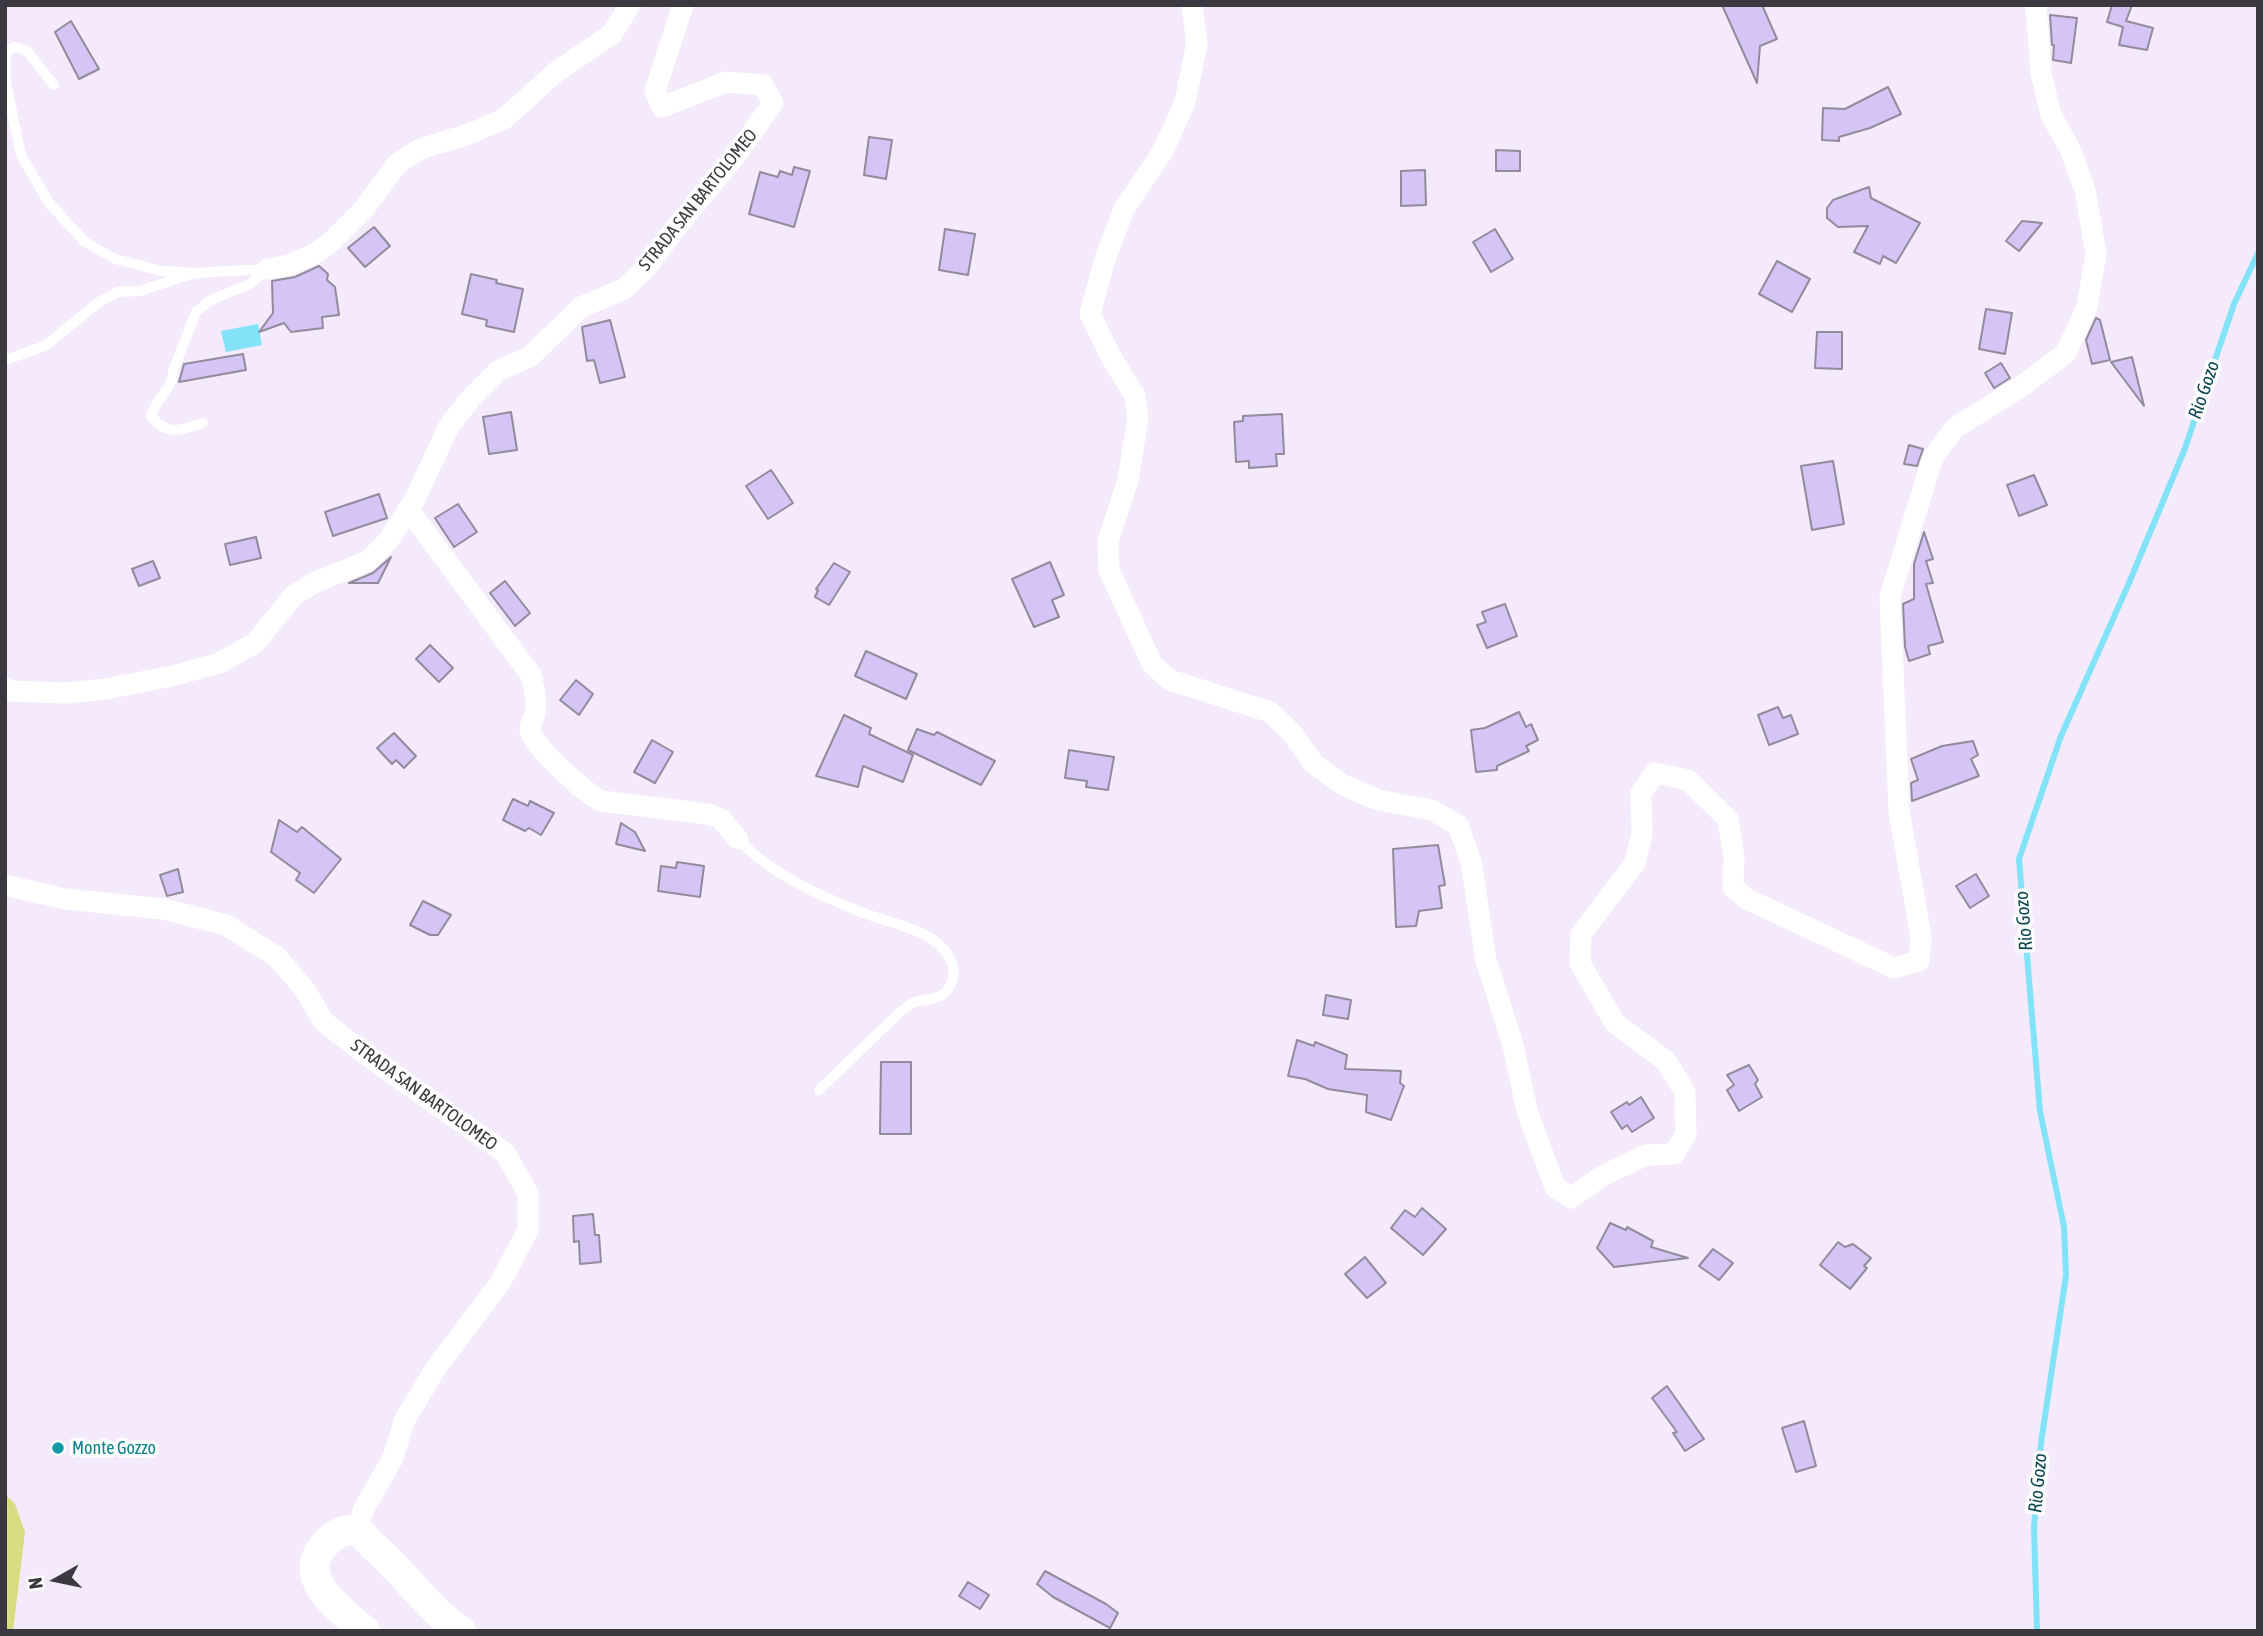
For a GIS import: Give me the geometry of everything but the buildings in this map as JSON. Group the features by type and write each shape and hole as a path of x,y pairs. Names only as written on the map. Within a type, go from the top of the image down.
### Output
{"main road":[{"path":"365,1631 322,1593 315,1570 317,1554 329,1540 342,1531 357,1531 383,1554 445,1620 461,1631"}],"street":[{"path":"267,268 290,265 331,243 364,209 397,164 420,149 472,133 504,118 556,72 612,34 630,5"},
{"name":"STRADA SAN BARTOLOMEO","path":"5,688 11,691 66,693 106,689 172,676 219,663 255,643 294,595 316,582 368,561 388,541 408,509 449,426 471,398 498,371 531,356 582,307 624,289 647,267 736,156 774,103 762,85 726,82 662,107 655,91 683,5"},
{"path":"1192,5 1197,44 1185,102 1163,151 1124,209 1105,259 1090,314 1111,357 1135,396 1138,419 1128,480 1108,541 1109,570 1152,664 1170,680 1270,712 1291,732 1314,764 1343,786 1378,800 1432,810 1458,825 1471,862 1486,960 1513,1045 1527,1111 1555,1187 1571,1198 1602,1176 1646,1155 1674,1154 1686,1134 1685,1092 1666,1061 1615,1023 1580,963 1581,934 1635,863 1642,833 1641,793 1655,773 1688,780 1728,819 1734,858 1733,887 1747,899 1894,968 1919,961 1921,937 1899,811 1890,597 1933,457 1955,428 2022,386 2066,353 2087,307 2096,254 2085,190 2070,149 2051,115 2041,74 2035,5"},
{"path":"408,509 531,675 535,691 535,714 530,729 534,741 588,794 601,802 708,814 720,819 738,839"},
{"name":"STRADA SAN BARTOLOMEO","path":"5,885 65,899 164,909 226,925 277,957 305,990 324,1022 408,1086 505,1153 528,1193 528,1230 500,1283 436,1368 404,1421 393,1458 364,1508 357,1531"}],"lane":[{"path":"54,85 27,51 15,47 6,52 6,83 21,155 49,202 85,242 115,259 162,271 195,273 267,268"},
{"path":"203,423 169,431 160,428 151,416 153,408 173,379 173,371 196,312 209,301 250,284 267,268"},
{"path":"5,360 45,346 99,302 118,292 140,291 195,273"},
{"path":"738,839 775,871 854,910 929,937 951,958 954,970 951,985 943,996 913,1003 901,1011 819,1090"}],"green space":[{"path":"5,1494 15,1504 25,1532 13,1631 5,1631"}],"water":[{"path":"258,324 262,345 226,352 221,331"}],"waterway":[{"name":"Rio Gozo","path":"2037,1631 2034,1527 2041,1443 2066,1275 2064,1227 2040,1111 2019,859 2061,736 2184,451 2234,304 2258,253"}],"place":[{"name":"Monte Gozzo","path":"58,1448"}]}
